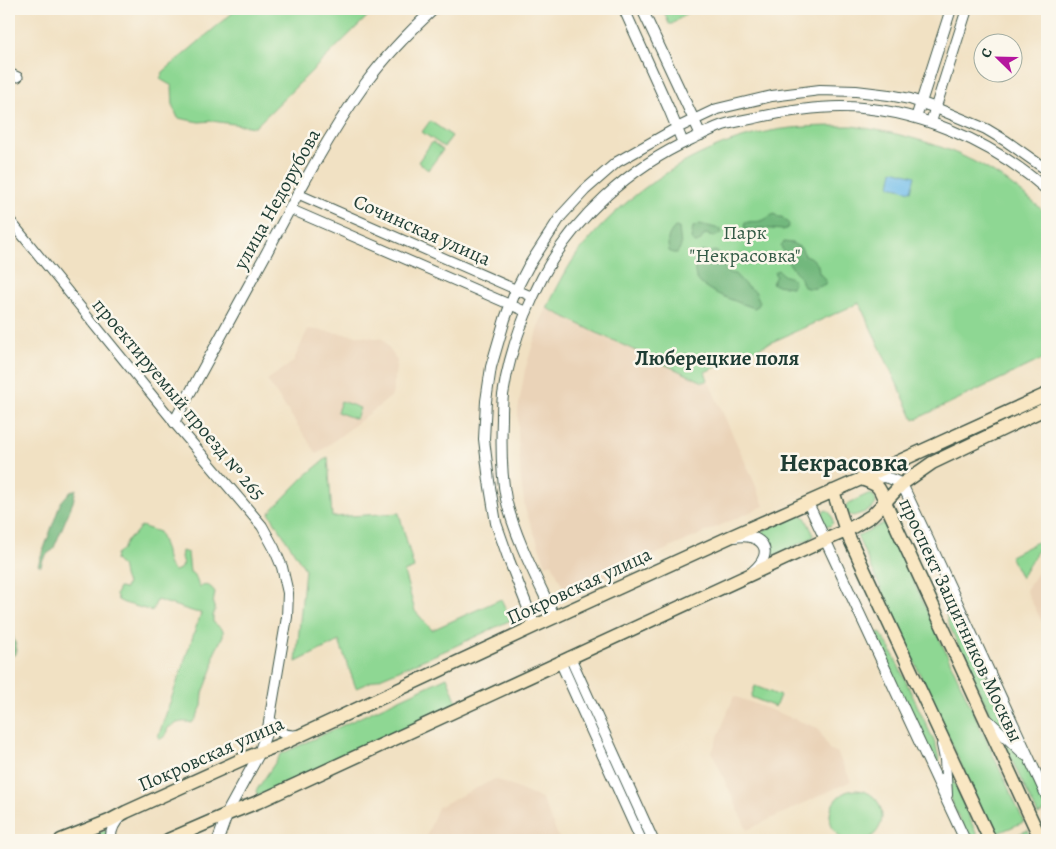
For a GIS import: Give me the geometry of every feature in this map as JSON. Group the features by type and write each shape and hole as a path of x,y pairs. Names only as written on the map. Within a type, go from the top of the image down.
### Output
{"main road":[{"name":"Покровская улица","path":"60,840 109,821 304,734 730,537 861,480 1047,394"},
{"path":"169,840 258,802 846,531 871,516 902,484 932,463 1047,408"},
{"name":"проспект Защитников Москвы","path":"861,480 877,485 881,490 1041,840"},
{"path":"834,491 846,531 990,840"}],"street":[{"name":"улица Недорубова","path":"174,422 336,127 365,84 406,36 434,9"},
{"path":"624,9 683,143"},
{"path":"642,9 701,135"},
{"path":"916,118 951,9"},
{"path":"931,122 967,9"},
{"path":"9,73 18,77"},
{"path":"536,626 523,597 496,523 484,439 486,401 492,367 505,319 516,290 528,267 556,224 585,190 617,162 677,128 717,109 772,96 820,90 856,90 889,95 936,108 986,129 1047,170"},
{"path":"554,618 517,534 506,500 501,442 503,396 510,358 542,277 585,216 616,187 653,160 683,143 721,126 804,109 840,107 865,108 916,118 956,132 1005,158 1047,190"},
{"path":"646,145 654,145 658,150 653,160"},
{"name":"Сочинская улица","path":"298,194 533,297"},
{"name":"Сочинская улица","path":"290,209 527,312"},
{"name":"проектируемый проезд № 265","path":"9,219 174,422 262,526 282,567 288,593 287,617 270,719 260,753 235,797 218,840"},
{"path":"861,480 878,476 902,484 1047,797"},
{"path":"808,503 965,840"},
{"path":"730,537 752,538 764,546 763,560 748,575"},
{"path":"523,597 531,602 536,600 541,592 540,586"},
{"path":"565,659 641,840"},
{"path":"565,659 653,840"},
{"path":"984,716 1029,759"},
{"path":"270,719 280,732 290,735 304,734"},
{"path":"939,729 945,759 948,802"},
{"path":"111,840 110,835 113,826 126,812"},
{"path":"169,840 187,840"}],"shaded area":[{"path":"547,308 703,382 708,380 764,506 566,594 552,563 546,565 525,509 518,438 518,410 525,370 539,324"},
{"path":"308,329 383,339 397,361 392,396 317,454 267,380 293,362"},
{"path":"1047,560 1047,632 1026,590"},
{"path":"734,696 818,728 830,751 837,752 851,781 747,830 712,752"},
{"path":"495,779 542,799 560,840 425,840 438,807"}],"green space":[{"path":"237,9 375,9 255,127 212,121 199,122 178,118 173,107 172,86 160,79 163,72"},
{"path":"663,9 693,9 672,24 669,24"},
{"path":"430,121 452,136 444,147 422,132"},
{"name":"Парк \"Некрасовка\"","path":"816,126 852,126 897,134 960,155 999,176 1047,215 1047,357 914,420 859,303 705,372 708,380 703,382 547,308 573,260 594,234 629,201 668,172 711,149 769,131"},
{"path":"432,142 443,150 428,170 418,162"},
{"path":"775,214 778,217 782,217 789,224 788,228 783,230 760,228 748,230 744,227 745,223 761,221"},
{"path":"700,224 720,229 722,233 714,237 706,234 700,241 694,243 691,239 693,227"},
{"path":"675,227 679,228 681,246 677,253 673,253 669,251 668,241 669,235"},
{"path":"784,242 792,243 801,248 805,255 813,259 818,265 819,273 826,280 825,284 815,288 804,287 801,279 785,258 781,245"},
{"path":"705,251 709,253 717,252 727,273 735,274 746,286 755,291 760,302 758,306 754,308 731,300 713,292 699,282 695,275 695,257"},
{"path":"778,270 784,276 792,278 794,283 792,287 772,283 776,276 774,272"},
{"path":"341,401 360,408 356,419 337,412"},
{"path":"328,457 332,517 399,513 414,568 404,572 415,611 432,630 501,599 511,620 449,649 356,688 339,641 296,662 305,569 269,513 304,477"},
{"path":"76,489 73,502 53,550 45,556 41,566 38,565 61,502 69,493"},
{"path":"868,494 873,495 876,500 874,507 853,516 847,514 845,508 847,504"},
{"path":"827,510 830,512 833,523 830,526 824,526 820,517"},
{"path":"798,515 805,517 814,535 812,538 769,558 770,542 765,537 756,534"},
{"path":"886,522 1024,822 993,835 857,536"},
{"path":"141,526 159,532 168,563 174,571 180,569 183,563 181,558 182,551 188,553 190,572 195,575 199,587 208,586 215,592 213,622 223,630 223,636 214,654 213,667 203,693 202,706 196,718 192,723 176,723 168,728 165,736 160,739 158,737 201,613 157,600 152,611 118,600 116,594 119,588 125,589 127,583 122,566 115,560 116,554 122,550 127,540"},
{"path":"1045,538 1021,578 1010,556"},
{"path":"951,600 1020,746 991,716 948,623 944,604"},
{"path":"9,626 12,627 17,651 13,656 9,654"},
{"path":"880,632 890,648 936,745 940,781 873,635"},
{"path":"447,677 458,705 258,796 256,791 281,754"},
{"path":"755,686 780,696 775,707 751,697"},
{"path":"1001,738 1025,759 1047,810 1038,815"},
{"path":"949,770 979,840 969,840 950,799"},
{"path":"856,790 866,792 874,798 880,806 882,816 880,826 874,834 866,840 856,842 846,840 838,834 832,826 830,816 832,806 838,798 846,792"},
{"path":"108,827 107,840 89,840"},
{"path":"1028,830 1032,840 1005,840"}],"water":[{"path":"893,170 915,176 911,191 890,186"}],"district":[{"name":"Люберецкие поля","path":"717,358"},
{"name":"Некрасовка","path":"844,463"}]}
